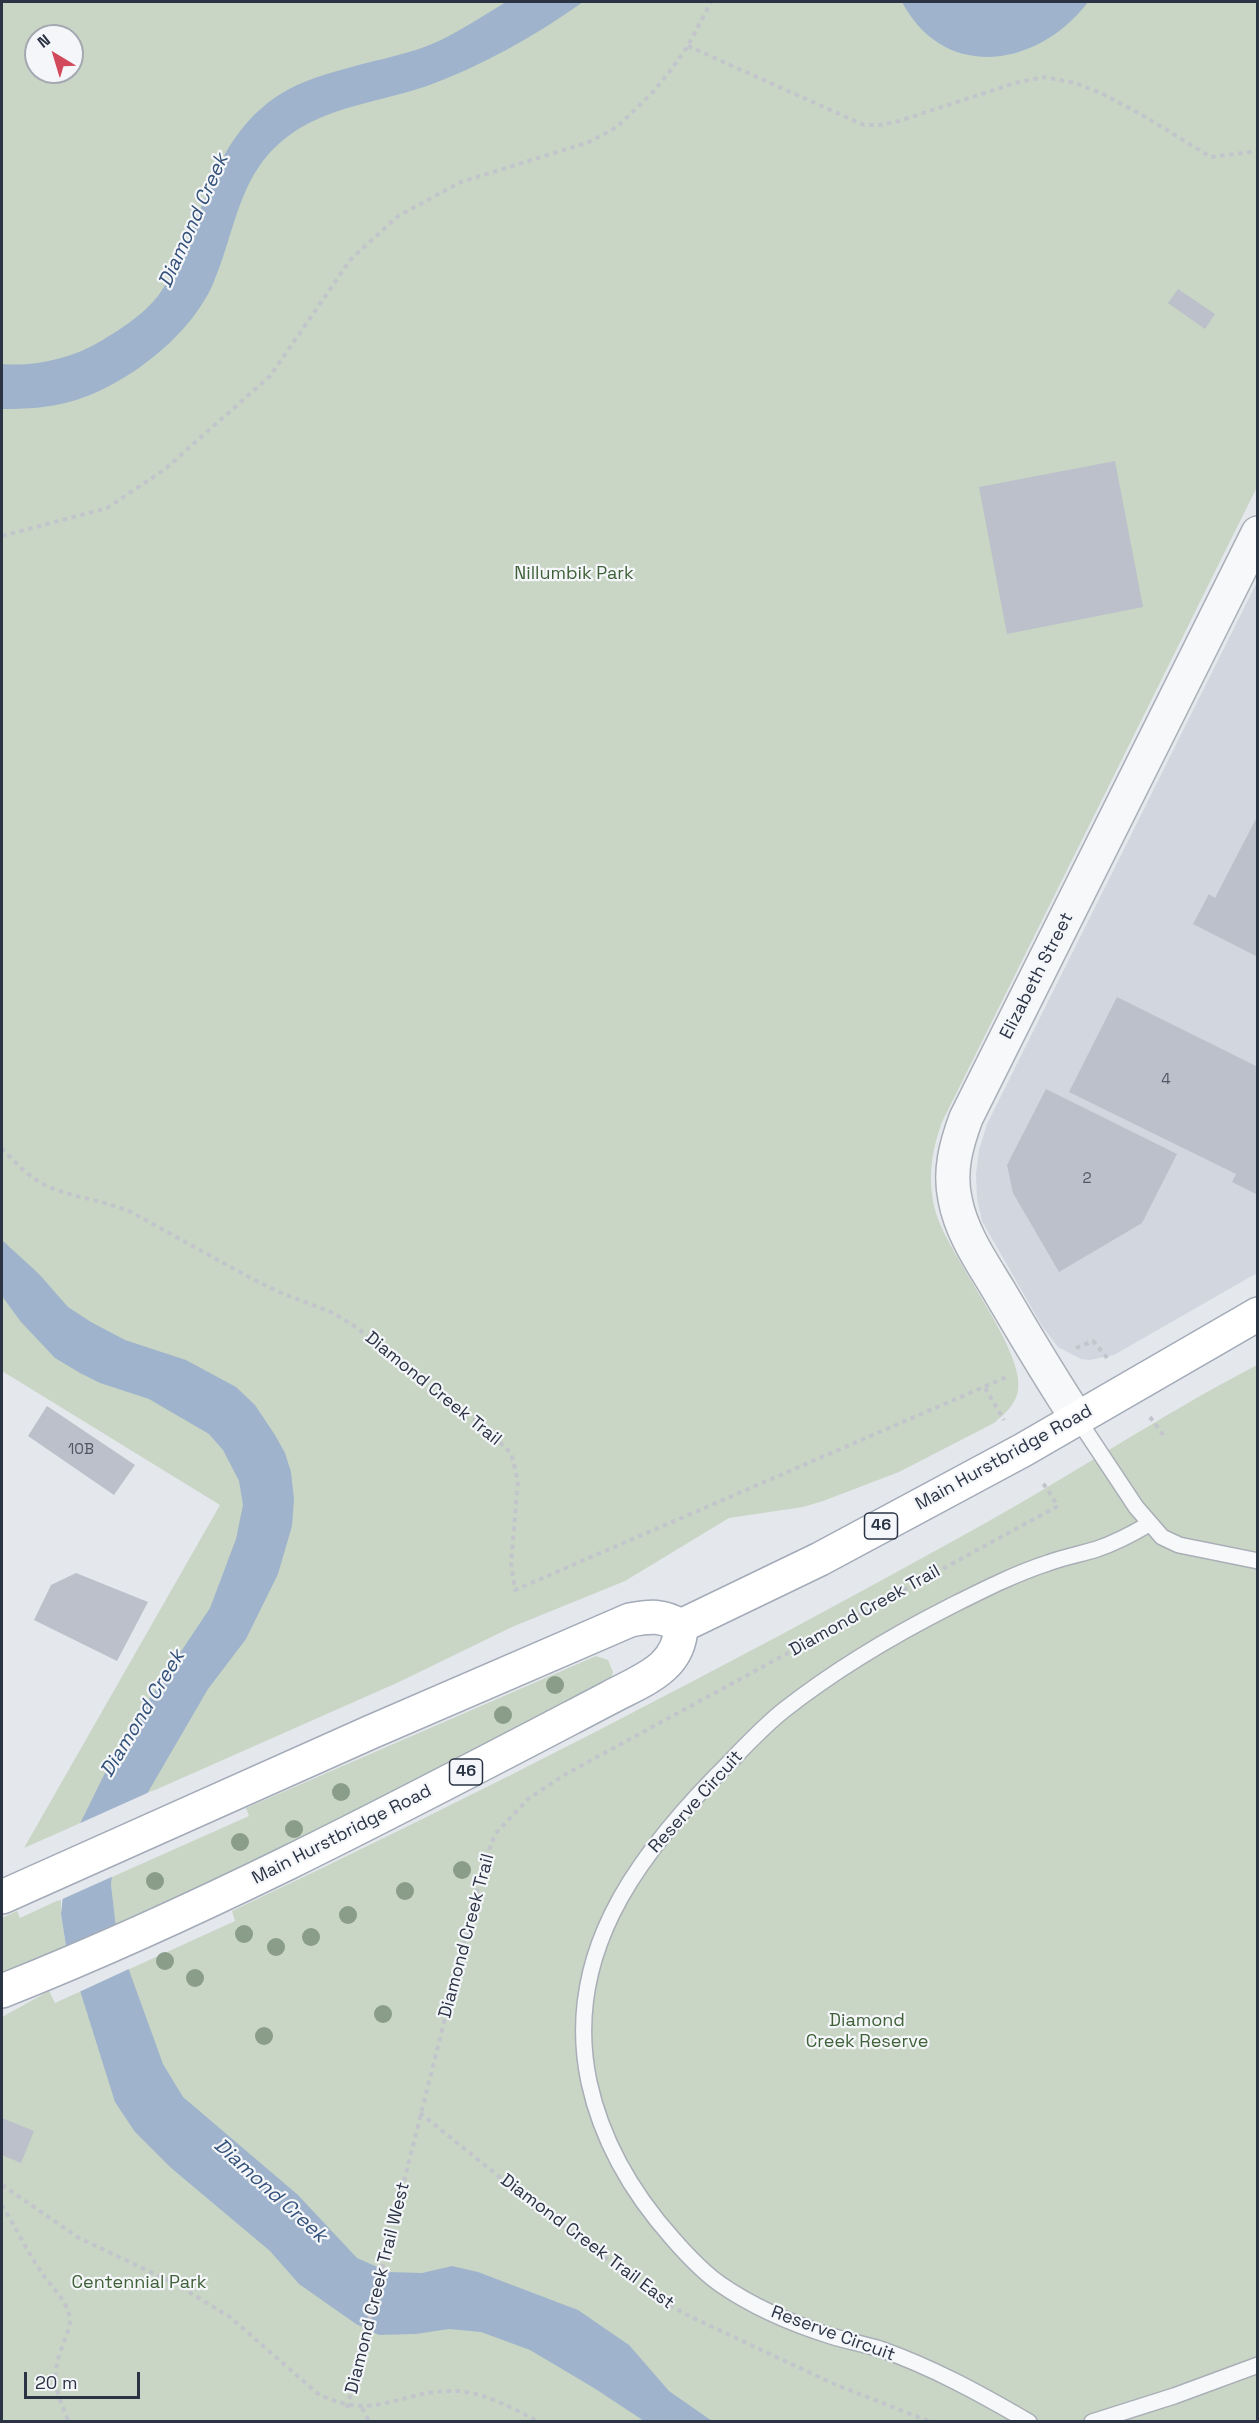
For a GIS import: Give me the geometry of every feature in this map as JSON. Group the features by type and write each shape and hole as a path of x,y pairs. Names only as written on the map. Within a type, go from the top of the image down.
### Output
{"main road":[{"name":"Main Hurstbridge Road","path":"2,1991 224,1894 518,1746 658,1671 673,1657 681,1641 681,1626 820,1559 1023,1450 1257,1314"},
{"path":"5,1895 630,1620 650,1617 667,1618 681,1626"}],"street":[{"name":"Elizabeth Street","path":"1077,1418 1040,1361 961,1222 952,1173 956,1146 966,1118 1257,533"}],"lane":[{"path":"1077,1418 1149,1524 1162,1537 1179,1545 1257,1561"},
{"name":"Reserve Circuit","path":"1029,2421 935,2371 880,2349 830,2336 752,2304 718,2283 687,2255 650,2213 625,2178 605,2134 591,2088 585,2057 585,1992 595,1951 613,1910 645,1857 689,1804 781,1712 878,1646 958,1603 1028,1570 1112,1543 1149,1524"},
{"path":"1092,2421 1174,2396 1257,2365"}],"path":[{"path":"2,536 107,508 164,470 270,376 351,259 398,216 461,182 605,135 630,116 654,91 688,46 711,2"},
{"path":"688,46 864,125 880,125 899,121 1015,83 1044,77 1068,81 1101,93 1211,157 1257,152"},
{"name":"Diamond Creek Trail","path":"2,1148 32,1177 47,1187 105,1202 131,1212 258,1282 343,1318 478,1422 511,1453 514,1462 517,1490 511,1564 515,1590 985,1388"},
{"name":"Diamond Creek Trail","path":"420,2114 483,1868 495,1834 528,1799 564,1775 1058,1506"},
{"name":"Diamond Creek Trail West","path":"420,2114 405,2184 347,2408 378,2407 435,2392 453,2391 486,2397 539,2421"},
{"name":"Diamond Creek Trail East","path":"420,2114 512,2187 662,2300 687,2315 834,2384 931,2421"},
{"path":"2,2186 79,2238 174,2283 220,2311 317,2393 347,2408"},
{"path":"2,2205 69,2315 69,2329 56,2361 55,2379 56,2389 69,2421"},
{"path":"362,2408 370,2421"}],"shaded area":[{"path":"1257,582 1257,1273 1114,1355 1090,1360 1081,1359 1058,1347 1042,1326 982,1221 977,1198 976,1174 979,1150 987,1124"}],"green space":[{"name":"Nillumbik Park","path":"2,2 1258,2 1257,487 942,1122 933,1156 931,1178 936,1213 956,1255 1011,1353 1017,1374 1018,1391 1012,1405 994,1423 899,1472 803,1507 729,1518 625,1581 512,1627 399,1682 24,1848 220,1505 2,1371"},
{"name":"Diamond Creek Reserve","path":"1257,1365 1257,2421 2,2421 2,2017 49,1991 55,2003 235,1921 232,1911 509,1776 874,1585"},
{"path":"596,1656 608,1660 613,1672 611,1679 332,1827 115,1924 112,1877 249,1816 246,1808"},
{"path":"61,1899 66,1946 2,1975 2,1918 17,1911 20,1918"}],"water":[{"path":"506,2 583,2 546,27 488,60 427,86 337,111 319,118 287,137 258,168 240,204 213,284 203,303 173,340 135,371 94,394 55,405 2,409 2,364 40,363 66,357 90,347 116,331 152,303 174,271 218,167 232,142 250,119 273,99 324,75 430,45 464,28"},
{"path":"902,2 1088,2 1068,24 1044,41 1019,52 993,57 967,55 942,45 920,28"},
{"name":"Diamond Creek","path":"2,1240 39,1274 68,1307 91,1322 125,1340 186,1360 236,1387 255,1405 275,1435 285,1453 291,1472 294,1499 292,1526 278,1574 246,1639 208,1689 133,1818 112,1877 117,1937 163,2064 183,2097 298,2195 357,2258 389,2272 422,2273 452,2266 478,2272 578,2310 629,2345 669,2391 712,2421 644,2421 530,2350 481,2332 449,2329 416,2334 379,2335 356,2324 299,2284 270,2251 170,2167 135,2132 115,2102 66,1946 61,1914 68,1848 105,1773 142,1710 210,1608 236,1539 243,1505 239,1481 223,1450 209,1434 149,1399 100,1383 80,1373 55,1358 21,1322 2,1296"}],"pier":[{"path":"154,1790 136,1819 124,1846 116,1875 58,1901 58,1875 65,1847 76,1825"},
{"path":"118,1923 120,1937 131,1968 77,1993 63,1947"}],"building":[{"path":"1178,289 1215,314 1205,329 1168,303"},
{"path":"1115,461 1143,607 1007,634 979,487"},
{"path":"1258,815 1258,957 1193,924 1209,894 1215,898"},
{"path":"1117,997 1258,1067 1258,1195 1232,1182 1236,1174 1069,1092"},
{"path":"1046,1089 1177,1154 1142,1223 1059,1272 1013,1193 1007,1165"},
{"path":"47,1406 135,1465 114,1495 28,1436"},
{"path":"76,1573 148,1602 117,1661 34,1620 51,1585"},
{"path":"2,2118 34,2131 21,2163 2,2155"}],"park label":[{"name":"Centennial Park","path":"139,2283"}]}
